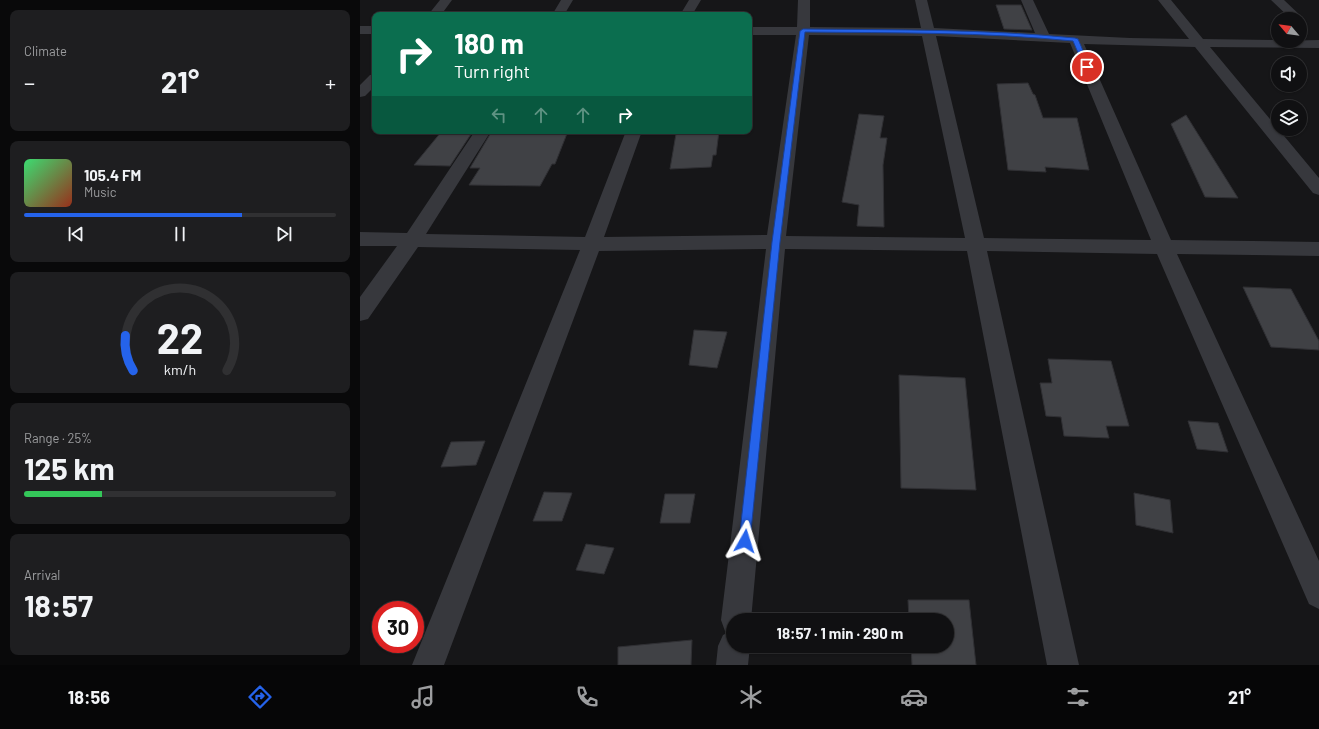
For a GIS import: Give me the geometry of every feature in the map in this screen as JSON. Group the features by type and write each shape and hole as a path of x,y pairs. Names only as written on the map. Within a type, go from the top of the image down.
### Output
{"street":[{"path":"436,12 446,0"},
{"path":"560,12 567,0"},
{"path":"688,12 695,0"},
{"path":"737,613 776,242 803,31 804,0"},
{"path":"921,0 976,245 1063,665"},
{"path":"1027,0 1042,36"},
{"path":"1164,0 1319,189"},
{"path":"1277,0 1290,12"},
{"path":"1307,27 1319,38"},
{"path":"360,30 372,30"},
{"path":"752,31 928,32 1198,43 1319,44"},
{"path":"1075,39 1164,247 1319,594"},
{"path":"360,93 372,81"},
{"path":"360,313 413,240 481,134"},
{"path":"428,665 592,244 633,134"},
{"path":"360,239 592,244 776,242 1319,249"},
{"path":"732,665 733,653"}],"building":[{"path":"996,5 1021,5 1032,30 1004,29"},
{"path":"1028,83 1033,94 1035,95 1043,118 1077,118 1089,170 1045,167 1046,172 1008,170 997,84"},
{"path":"859,114 884,116 880,138 887,138 883,165 884,227 857,226 859,205 842,202"},
{"path":"1186,115 1238,198 1205,197 1171,124"},
{"path":"440,134 471,134 450,166 414,165"},
{"path":"490,134 567,134 555,164 552,164 540,186 469,185 480,168 470,168"},
{"path":"676,134 719,134 716,155 713,155 711,167 670,169"},
{"path":"1243,287 1291,289 1319,341 1319,350 1271,347"},
{"path":"694,330 727,332 717,368 689,365"},
{"path":"1048,359 1111,361 1129,426 1106,426 1109,438 1064,436 1061,417 1046,416 1040,383 1052,383"},
{"path":"899,375 965,378 976,490 901,488"},
{"path":"1188,421 1218,423 1228,452 1197,449"},
{"path":"485,441 476,465 441,467 451,442"},
{"path":"544,492 572,493 562,521 533,521"},
{"path":"1134,493 1170,500 1173,533 1136,525"},
{"path":"665,494 695,494 690,523 660,523"},
{"path":"586,544 614,548 604,574 576,570"},
{"path":"908,600 969,600 976,665 912,665 911,653 954,653 954,613 909,613"},
{"path":"692,640 691,665 618,665 618,647"}],"route":[{"path":"745,541 776,242 803,31 928,32 1042,36 1075,39 1087,67"}]}
